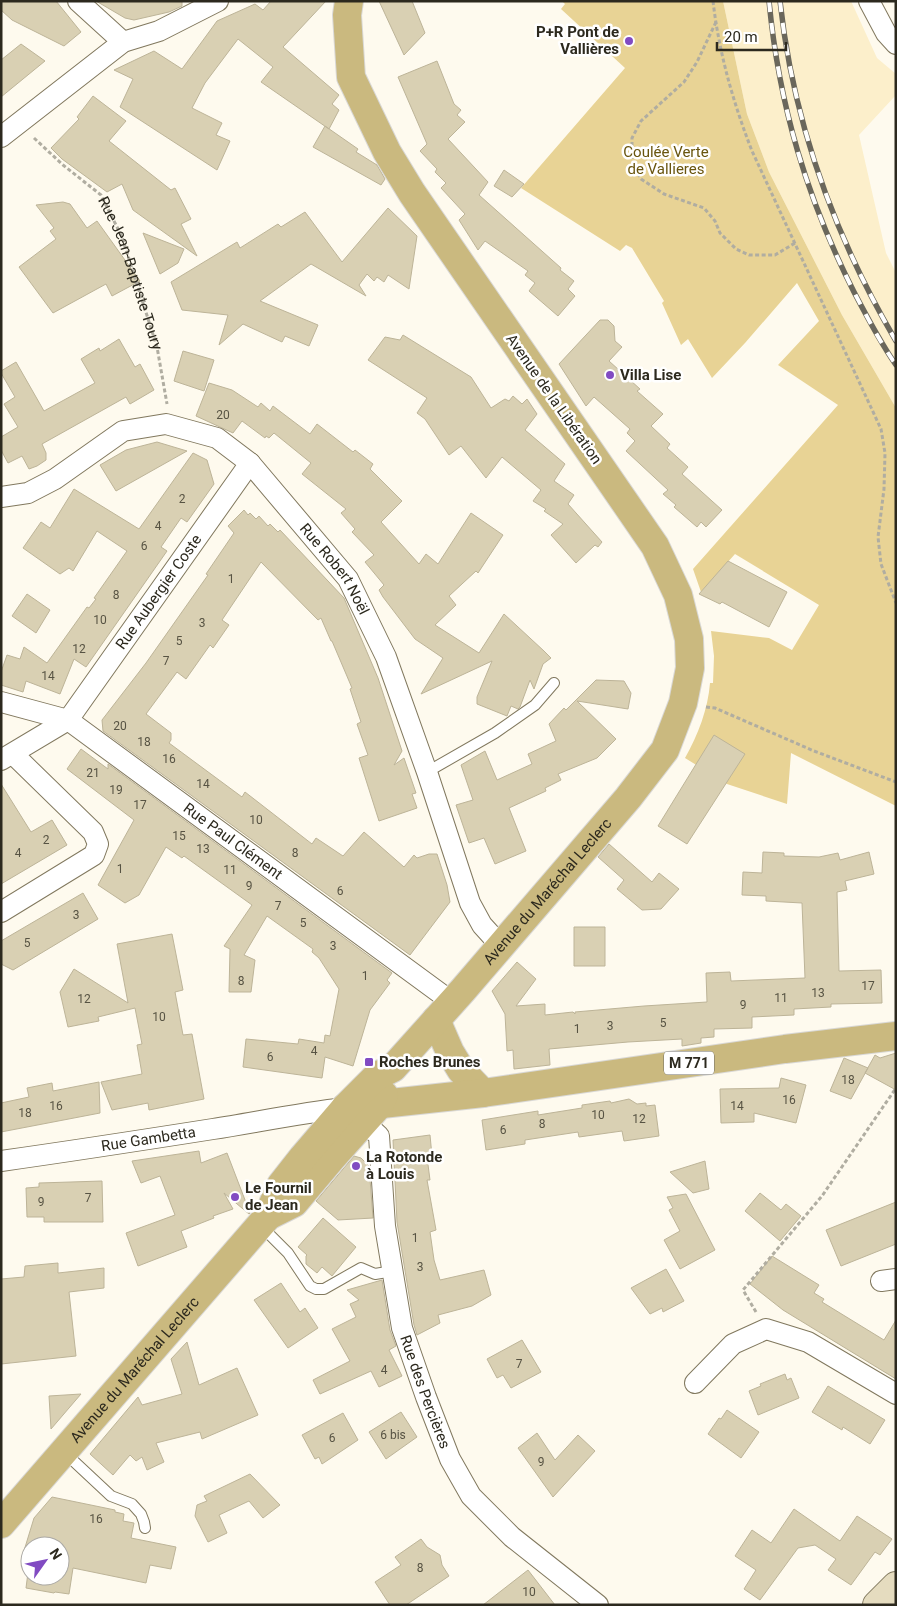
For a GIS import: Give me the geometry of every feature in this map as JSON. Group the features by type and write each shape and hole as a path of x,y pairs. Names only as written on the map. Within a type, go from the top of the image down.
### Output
{"main road":[{"name":"Avenue de la Libération","path":"349,1 347,15 351,77 387,152 412,193 655,546 678,595 689,639 690,668 683,703"},
{"name":"Avenue de la Libération","path":"365,1 363,49 368,112"},
{"name":"Avenue du Maréchal Leclerc","path":"264,1221 294,1203 363,1112 393,1068 628,798 665,750 683,703"},
{"path":"444,1011 450,1052 482,1093"},
{"name":"M 771","path":"363,1112 775,1050 896,1036"},
{"name":"Avenue du Maréchal Leclerc","path":"1,1524 264,1221 281,1185 314,1144 363,1112 377,1076 393,1068"},
{"path":"877,1605 896,1586"}],"street":[{"path":"78,1 122,42"},
{"path":"1,137 122,42 159,31 218,1"},
{"path":"870,1 886,33 896,44"},
{"name":"Rue Robert Noël","path":"1,497 28,493 55,479 123,431 166,424 217,438 250,463 348,579 386,657 427,772 470,903 482,925 501,946"},
{"name":"Rue Aubergier Coste","path":"68,720 250,463"},
{"name":"Rue Paul Clément","path":"1,702 68,720 444,1011"},
{"path":"1,912 94,855 98,844 93,832 7,757 68,720"},
{"name":"Rue Gambetta","path":"1,1161 142,1141 295,1116 309,1112 363,1112"},
{"name":"Rue des Percières","path":"363,1112 378,1136 385,1226 402,1328 450,1459 471,1496 512,1537 598,1605"},
{"path":"295,1116 308,1129 314,1144"},
{"path":"695,1383 734,1344 766,1329 808,1342 896,1394"}],"lane":[{"path":"427,772 495,732 535,705 554,683"},
{"path":"264,1221 310,1286 316,1289 324,1289 361,1268 375,1274 393,1271"},
{"path":"64,1452 111,1496 132,1504 141,1514 144,1528"}],"path":[{"path":"714,1 716,22 726,72 738,114 752,151 881,429 886,453 878,537 881,564 896,603"},
{"path":"716,22 697,62 684,82 641,121 632,138 632,161 641,179 664,194 704,208 715,221 720,233 736,249 749,256 775,255 795,243"},
{"name":"Rue Jean-Baptiste Toury","path":"19,124 63,165 101,195 122,237 154,338 167,402"},
{"path":"683,703 715,708 814,752 896,782"},
{"path":"766,1329 742,1290 822,1196 896,1088"}],"shaded area":[{"path":"723,1 851,1 877,58 896,74 896,95 859,135 886,253 896,273 896,408 842,315 769,172 747,114"}],"green space":[{"name":"Coulée Verte de Vallieres","path":"562,1 723,1 747,114 769,172 842,315 896,408 896,806 791,753 787,804 727,784 685,758 702,722 710,683 713,683 714,656 711,631 769,638 792,650 819,605 735,554 701,592 693,569 838,405 778,365 819,321 797,283 712,378 688,339 681,345 662,303 664,301 632,248 626,245 620,251 521,188 625,68 561,9 565,4"}],"building":[{"path":"1,1 56,1 81,32 64,46 12,20 1,10"},
{"path":"96,1 182,1 182,6 169,12 134,20 125,18"},
{"path":"271,1 326,1 283,47 339,95 332,104 339,110 329,129 261,82 273,67 238,39 205,83 192,108 222,123 216,135 230,141 217,170 120,107 133,79 114,70 154,51 182,69 217,21 255,4 263,10"},
{"path":"379,1 412,1 425,33 404,55"},
{"path":"21,44 45,61 1,97 1,60"},
{"path":"437,61 454,104 461,110 457,115 465,122 448,139 488,182 479,195 574,281 568,289 575,296 558,316 529,291 535,283 525,275 528,271 485,241 478,250 459,220 465,214 441,188 446,183 435,172 437,169 420,151 427,144 398,77"},
{"path":"93,96 126,121 109,141 171,190 175,188 191,219 181,224 197,256 133,210 122,184 107,192 62,159 51,148 79,119 77,117"},
{"path":"325,126 358,149 356,152 377,165 385,179 381,185 313,147"},
{"path":"504,170 524,184 512,197 494,186"},
{"path":"63,202 70,204 87,228 97,221 140,281 112,296 106,284 53,313 19,267 56,239 50,231 54,228 36,205"},
{"path":"388,208 417,236 409,289 388,275 384,282 377,277 374,281 367,274 359,285 366,296 311,264 260,301 318,325 309,346 285,336 282,342 243,324 219,345 228,315 182,310 171,282 237,242 240,248 278,224 281,227 305,212 342,262"},
{"path":"143,233 184,249 178,263 160,274"},
{"path":"600,320 608,320 614,326 615,341 622,347 609,361 640,389 637,391 663,414 651,426 670,444 667,448 688,467 682,474 722,510 706,527 701,522 697,527 674,507 676,505 663,494 668,490 626,451 635,441 627,433 630,429 594,397 586,406 559,364"},
{"path":"403,335 471,377 491,408 505,399 509,401 513,396 522,404 527,399 537,414 525,430 565,464 554,481 574,495 568,504 602,542 598,547 595,545 576,563 551,535 563,524 544,511 546,509 533,501 541,490 502,457 486,478 461,446 449,455 425,419 417,413 427,398 368,360 385,337 400,340"},
{"path":"119,339 135,367 140,364 154,390 130,404 126,397 42,444 46,453 46,460 37,466 29,469 22,456 8,463 1,450 1,437 18,427 4,404 15,397 1,371 16,362 44,411 95,383 81,359 99,348 100,351"},
{"path":"183,351 214,360 204,391 174,381"},
{"path":"209,383 232,390 258,407 261,403 270,411 273,406 310,434 317,424 353,452 355,450 373,464 370,469 402,501 381,522 419,564 426,554 438,564 471,513 503,535 478,573 476,571 449,596 456,605 435,625 479,653 504,614 551,658 543,664 534,689 530,680 518,709 511,706 507,716 477,704 477,697 492,661 421,694 443,658 415,639 383,597 379,590 384,585 365,562 374,555 352,532 355,529 341,513 346,509 302,474 311,463 274,433 269,438 266,436 265,438 242,421 233,433 196,416"},
{"path":"157,442 187,451 116,491 100,465 126,450"},
{"path":"193,453 207,460 214,484 187,522 181,518 161,547 167,551 86,667 74,659 60,694 26,681 23,692 1,685 1,672 7,655 20,659 24,647 47,663 87,607 89,608 96,599 94,598 127,551 97,531 73,571 69,568 60,574 23,548 41,522 50,528 74,489 139,529"},
{"path":"244,510 248,515 250,513 256,519 259,516 268,526 270,524 278,532 280,530 344,598 378,678 402,751 394,765 404,758 416,793 412,794 417,808 379,821 359,758 368,755 357,724 361,722 350,689 352,688 332,641 321,618 318,620 261,562 222,620 229,625 213,648 210,645 186,679 177,672 146,714 171,733 169,743 242,797 245,792 312,844 316,838 343,856 364,832 404,867 414,855 417,858 429,854 437,854 447,885 450,902 410,955 103,731 102,720 146,663 208,575 206,574 234,533 228,526"},
{"path":"728,561 787,592 769,627 722,602 720,604 699,594"},
{"path":"27,594 50,610 36,633 12,616"},
{"path":"596,680 624,681 631,693 628,709 577,701 616,739 597,758 558,774 561,780 545,788 546,791 509,808 526,851 495,864 484,838 469,843 456,805 473,800 461,765 485,751 497,780 532,764 528,754 556,741 549,724"},
{"path":"714,735 745,754 687,844 658,826"},
{"path":"81,749 108,769 108,764 392,973 387,980 390,983 370,1010 353,1066 325,1057 322,1078 243,1067 246,1039 298,1044 299,1039 324,1043 325,1035 330,1036 339,989 319,958 312,952 313,949 267,916 244,955 255,960 251,992 229,992 230,949 224,946 252,905 184,856 182,858 166,847 139,895 125,903 98,885 134,820 67,769"},
{"path":"1,784 31,832 52,820 67,845 1,884"},
{"path":"609,844 652,882 659,873 679,889 661,909 642,910 617,889 624,880 598,857"},
{"path":"763,852 784,853 784,856 819,857 838,853 840,860 869,852 874,874 845,881 847,890 837,892 839,971 881,970 882,1003 831,1004 831,1007 794,1009 794,1015 752,1017 752,1028 714,1029 714,1037 701,1038 701,1043 682,1046 682,1039 549,1049 550,1065 514,1069 513,1050 507,1051 505,1014 492,991 517,962 536,979 516,1006 545,1004 545,1015 707,1002 706,973 730,972 731,981 805,978 802,903 766,901 766,896 742,895 743,872 762,873"},
{"path":"83,893 98,919 13,970 1,964 1,941"},
{"path":"574,927 605,927 605,966 574,966"},
{"path":"172,934 183,990 175,992 183,1035 192,1034 204,1099 149,1110 148,1103 112,1110 101,1082 142,1074 137,1045 142,1044 135,1008 98,1017 99,1021 68,1027 60,992 74,969 128,1003 117,944"},
{"path":"896,1053 896,1090 865,1073 875,1055 880,1058"},
{"path":"844,1058 868,1068 851,1099 830,1091"},
{"path":"781,1078 806,1085 796,1123 754,1113 754,1122 721,1123 720,1089 779,1088"},
{"path":"99,1082 100,1113 1,1132 1,1103 29,1097 27,1088 52,1083 53,1091"},
{"path":"629,1099 637,1104 655,1105 659,1136 624,1141 622,1131 579,1137 578,1132 525,1140 525,1144 486,1150 482,1120 538,1111 538,1115 582,1108 582,1105 610,1101 611,1103"},
{"path":"430,1135 432,1156 427,1157 430,1180 427,1180 436,1230 430,1232 434,1260 440,1280 484,1270 491,1295 472,1306 438,1315 440,1323 417,1335 397,1222 393,1140"},
{"path":"199,1151 201,1163 227,1153 250,1213 224,1193 233,1209 181,1231 187,1247 138,1266 126,1233 175,1215 160,1176 141,1183 132,1161"},
{"path":"354,1156 361,1158 369,1166 373,1218 338,1220 316,1201"},
{"path":"705,1161 709,1189 693,1193 670,1172"},
{"path":"102,1181 103,1222 44,1222 44,1217 27,1217 26,1188 39,1187 39,1183"},
{"path":"760,1193 781,1210 786,1204 801,1216 780,1241 745,1211"},
{"path":"686,1194 715,1250 680,1269 664,1240 680,1231 669,1210 673,1208 667,1197"},
{"path":"896,1202 896,1244 841,1266 826,1230"},
{"path":"323,1218 356,1247 332,1276 322,1267 317,1273 306,1264 307,1255 298,1247"},
{"path":"772,1256 819,1285 814,1293 824,1299 822,1302 884,1340 896,1320 896,1379 783,1310 750,1284"},
{"path":"58,1263 58,1273 104,1268 104,1288 69,1292 76,1356 1,1364 1,1279 24,1277 25,1266"},
{"path":"666,1269 684,1301 663,1312 662,1308 650,1314 631,1288"},
{"path":"382,1280 390,1330 396,1346 389,1350 402,1376 379,1387 371,1371 320,1394 313,1380 350,1361 332,1329 356,1317 350,1304 359,1300 347,1290"},
{"path":"281,1283 300,1312 305,1308 318,1328 288,1348 254,1300"},
{"path":"522,1340 541,1372 511,1388 503,1375 497,1378 487,1359"},
{"path":"187,1342 199,1385 237,1368 258,1415 202,1439 200,1432 156,1443 164,1462 147,1470 142,1457 136,1461 130,1455 113,1475 90,1454 138,1397 142,1405 182,1394 171,1359"},
{"path":"785,1374 787,1380 791,1378 799,1398 758,1415 749,1391 761,1386 760,1384"},
{"path":"828,1386 885,1420 870,1444 843,1427 842,1430 812,1412"},
{"path":"81,1394 51,1429 49,1396"},
{"path":"727,1410 759,1432 741,1458 708,1434"},
{"path":"401,1412 417,1437 386,1459 369,1432"},
{"path":"343,1413 358,1440 322,1464 319,1457 315,1459 302,1435"},
{"path":"537,1433 555,1460 578,1435 595,1451 553,1497 518,1448"},
{"path":"250,1474 280,1505 263,1518 249,1501 219,1515 227,1533 208,1542 195,1516 197,1505 207,1501 204,1496"},
{"path":"52,1497 115,1510 115,1512 124,1514 123,1521 134,1523 131,1538 176,1547 171,1569 150,1565 146,1583 73,1568 69,1594 26,1588 26,1586 70,1586 70,1536 28,1536 34,1518"},
{"path":"794,1509 840,1541 857,1516 892,1539 880,1555 875,1552 851,1585 828,1570 836,1559 815,1545 798,1548 760,1600 744,1589 756,1570 735,1556 752,1530 771,1543"},
{"path":"421,1539 427,1547 440,1555 442,1565 449,1576 406,1605 390,1605 375,1582 401,1565 395,1557"},
{"path":"528,1570 555,1605 483,1605"}],"railway":[{"path":"769,1 780,78 788,115 809,187 822,222 854,292 896,365"},
{"path":"780,1 795,91 820,177 854,261 896,341"}],"place":[{"name":"P+R Pont de Vallières","path":"629,41"},
{"name":"Villa Lise","path":"610,375"},
{"name":"Roches Brunes","path":"369,1062"},
{"name":"La Rotonde à Louis","path":"356,1166"},
{"name":"Le Fournil de Jean","path":"235,1197"}]}
